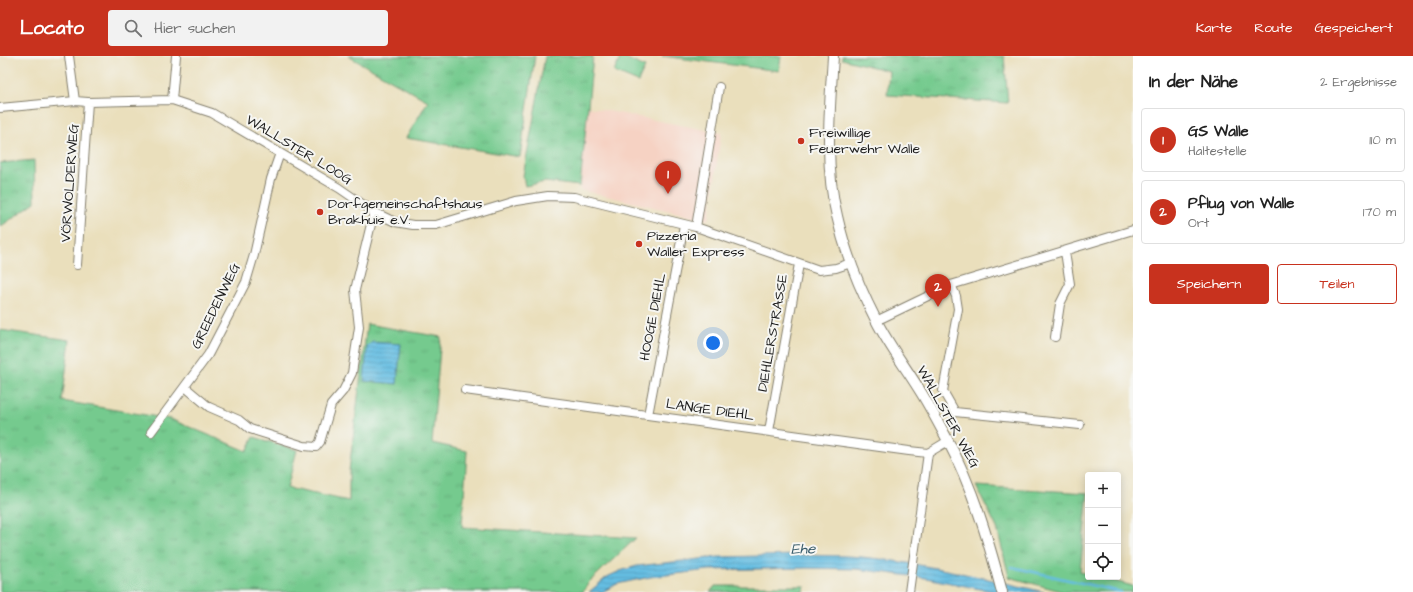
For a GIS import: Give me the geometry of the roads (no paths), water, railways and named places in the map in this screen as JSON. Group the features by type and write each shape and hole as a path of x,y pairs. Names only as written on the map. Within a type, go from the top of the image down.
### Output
{"street":[{"path":"69,56 75,101"},
{"path":"172,100 176,56"},
{"name":"WALLSTER WEG","path":"833,56 830,118 832,188 836,214 851,263 876,321 922,394 948,441 972,493 996,567 1002,592"},
{"path":"696,227 719,87"},
{"name":"WALLSTER LOOG","path":"0,108 75,101 172,100 212,113 339,188 374,212 395,222 413,225 436,225 509,202 548,196 574,197 696,227 819,270 836,268 851,263"},
{"name":"VÖRWOLDERWEG","path":"77,265 88,102"},
{"name":"GREEDENWEG","path":"151,432 208,355 246,282 254,255 271,179 280,153"},
{"path":"185,387 209,407 239,420 250,429 304,446 316,448 320,442 331,405 342,391 352,372 359,327 355,290 374,212"},
{"name":"HOOGE DIEHL","path":"648,415 684,225"},
{"path":"876,321 951,285 1065,252 1133,230"},
{"path":"1055,337 1060,304 1070,284 1065,252"},
{"name":"DIEHLERSTRASSE","path":"769,431 799,264"},
{"path":"951,285 956,296 958,309 943,391 956,412 1080,425"},
{"name":"LANGE DIEHL","path":"465,390 928,453"},
{"path":"909,588 928,453 948,441"}],"water":[{"path":"372,342 401,344 397,384 364,381 367,347"},
{"path":"798,555 854,556 908,563 999,581 1044,592 995,592 926,578 856,569 806,568 709,570 650,577 617,584 602,592 589,592 607,577 637,566 718,557"}],"waterway":[{"path":"1012,567 1121,592"}],"place":[{"name":"Freiwillige Feuerwehr Walle","path":"801,141"},
{"name":"GS Walle","path":"668,194"},
{"name":"Dorfgemeinschaftshaus Brakhuis e.V.","path":"320,212"},
{"name":"Pizzeria Waller Express","path":"639,244"},
{"name":"Pflug von Walle","path":"938,307"}],"water label":[{"name":"Ehe","path":"803,549"}]}
